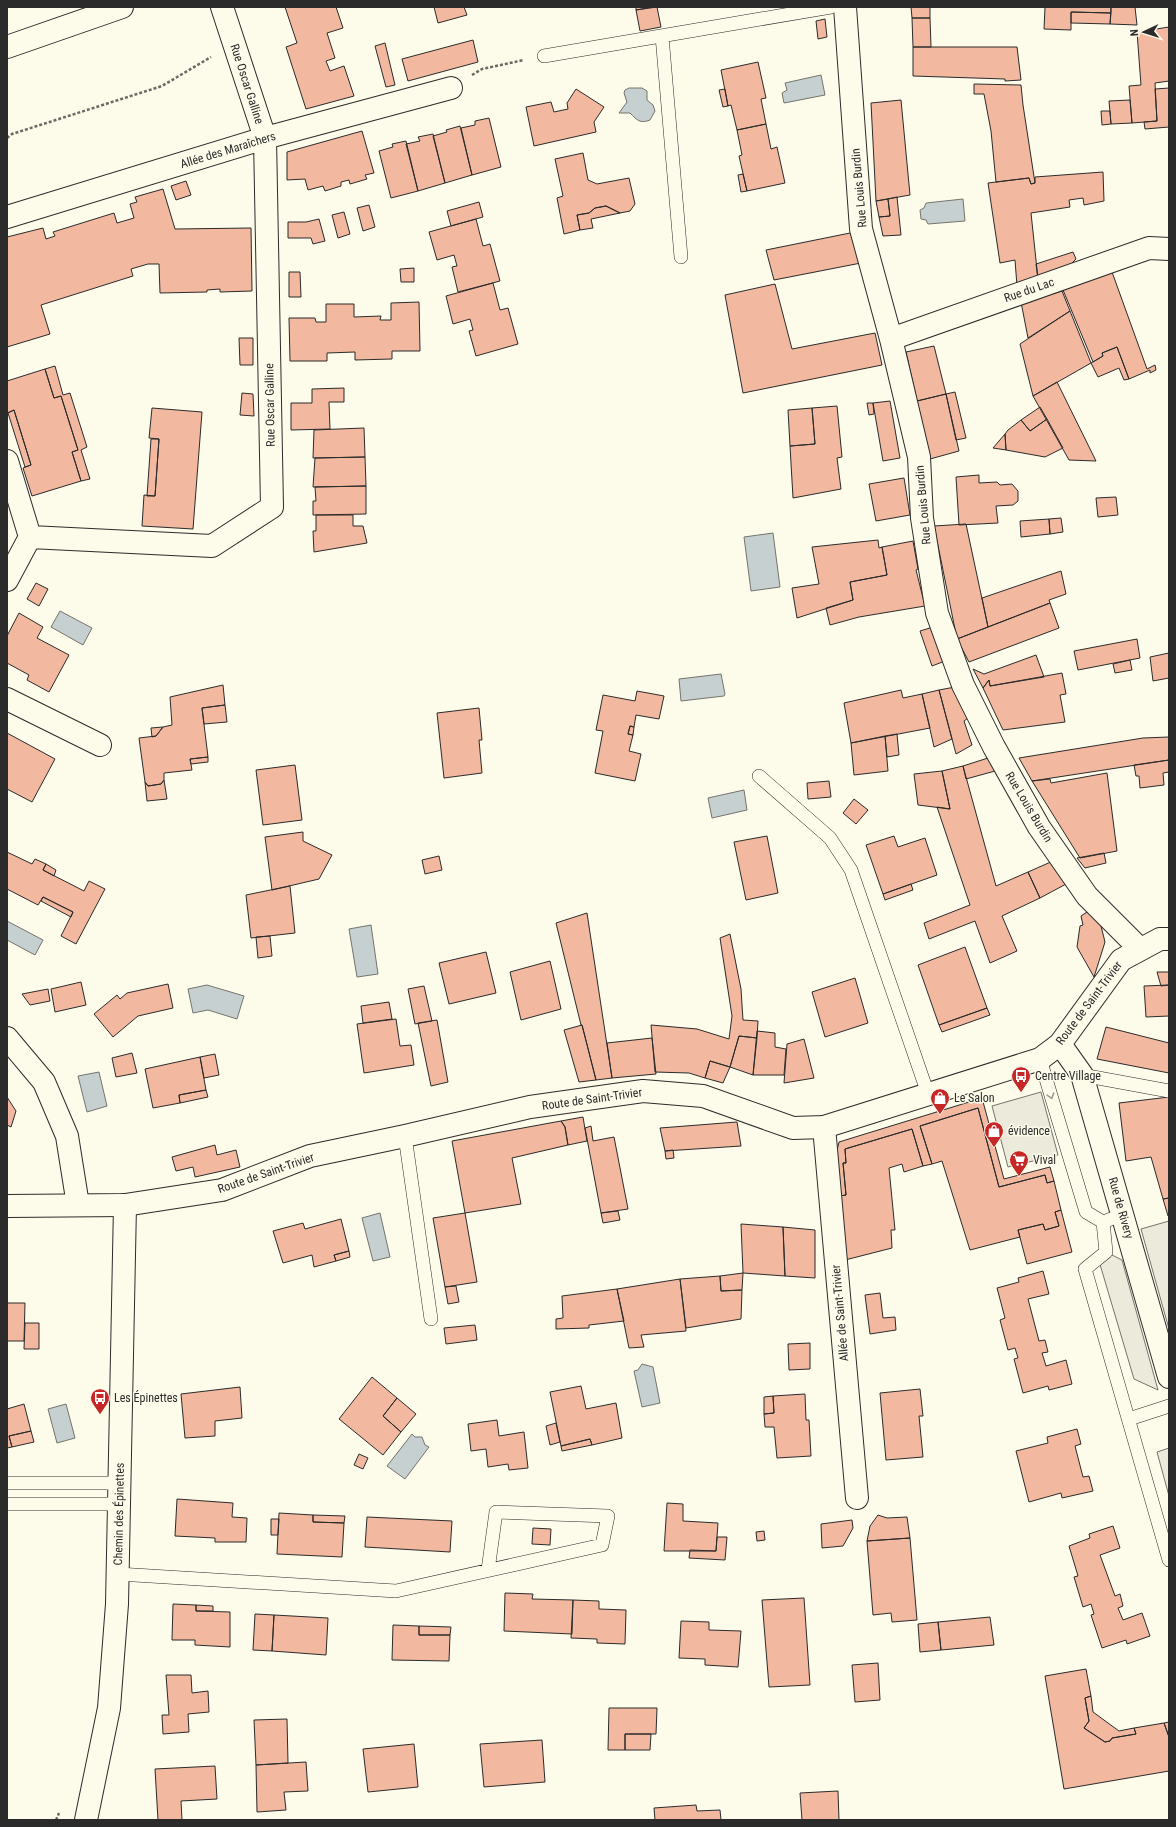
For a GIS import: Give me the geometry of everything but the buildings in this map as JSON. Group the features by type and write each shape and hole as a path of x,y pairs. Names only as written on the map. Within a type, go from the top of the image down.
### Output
{"street":[{"path":"7,47 122,7"},
{"name":"Rue Oscar Galline","path":"30,536 212,546 272,507 264,138 222,7"},
{"name":"Rue Louis Burdin","path":"846,7 862,229 891,338 918,457 922,518 937,613 963,685 994,747 1039,827 1087,896 1140,950"},
{"name":"Allée des Maraîchers","path":"7,217 264,138 451,88"},
{"name":"Rue du Lac","path":"891,338 1149,248 1169,249"},
{"path":"7,461 30,536 7,580"},
{"path":"7,699 100,745"},
{"name":"Route de Saint-Trivier","path":"7,1206 125,1205 222,1190 310,1156 530,1107 643,1091 703,1096 793,1128 824,1128 1040,1059 1060,1044 1121,960 1160,939 1169,939"},
{"path":"7,1038 44,1082 66,1136 78,1205"},
{"name":"Rue de Rivery","path":"1060,1044 1082,1075 1113,1218 1169,1377"},
{"name":"Allée de Saint-Trivier","path":"824,1128 857,1498"},
{"name":"Chemin des Épinettes","path":"86,1820 109,1708 118,1574 125,1205"}],"lane":[{"path":"544,56 831,7"},
{"path":"662,36 681,257"},
{"path":"759,776 830,838 851,870 928,1094"},
{"path":"1040,1059 1086,1212 1113,1218 1106,1252 1085,1269 1129,1419 1165,1527 1169,1560"},
{"path":"1082,1075 1169,1091"},
{"path":"404,1136 431,1319"},
{"path":"1129,1419 1169,1406"},
{"path":"7,1483 120,1494"},
{"path":"7,1504 120,1494"},
{"path":"118,1574 396,1590 488,1570 602,1545 608,1516 496,1512 488,1570"}],"path":[{"path":"7,138 12,134 162,86 234,44"},
{"path":"451,88 482,69 544,56"}],"shaded area":[{"path":"821,75 825,95 784,103 782,93 787,90 785,83"},
{"path":"629,88 642,88 647,91 647,100 653,105 655,111 650,120 644,122 637,119 630,113 619,113 627,102 624,93 625,90"},
{"path":"963,199 965,221 928,224 926,220 921,219 920,210 924,208 926,203"},
{"path":"773,533 780,587 751,591 744,537"},
{"path":"60,611 92,628 83,645 51,627"},
{"path":"721,674 725,694 724,696 681,701 679,679"},
{"path":"744,790 747,810 712,818 708,798"},
{"path":"7,921 43,940 35,955 7,940"},
{"path":"371,925 378,974 357,977 349,929"},
{"path":"207,985 244,996 237,1019 208,1010 193,1013 188,989"},
{"path":"99,1072 107,1106 87,1112 78,1076"},
{"path":"1041,1092 1058,1155 1008,1167 992,1106"},
{"path":"380,1213 390,1257 373,1261 362,1218"},
{"path":"1169,1221 1169,1329 1141,1229"},
{"path":"1106,1252 1122,1260 1158,1390 1134,1379 1099,1261"},
{"path":"642,1364 653,1367 660,1403 642,1407 634,1371 638,1370"},
{"path":"66,1404 75,1438 57,1443 48,1409"},
{"path":"412,1434 415,1437 422,1437 425,1445 429,1447 405,1479 387,1466"},
{"path":"1169,1448 1169,1496 1157,1452"}],"place":[{"name":"Centre Village","path":"1021,1093"},
{"name":"Le Salon","path":"940,1115"},
{"name":"évidence","path":"994,1148"},
{"name":"Vival","path":"1019,1177"},
{"name":"Les Épinettes","path":"100,1415"}]}
